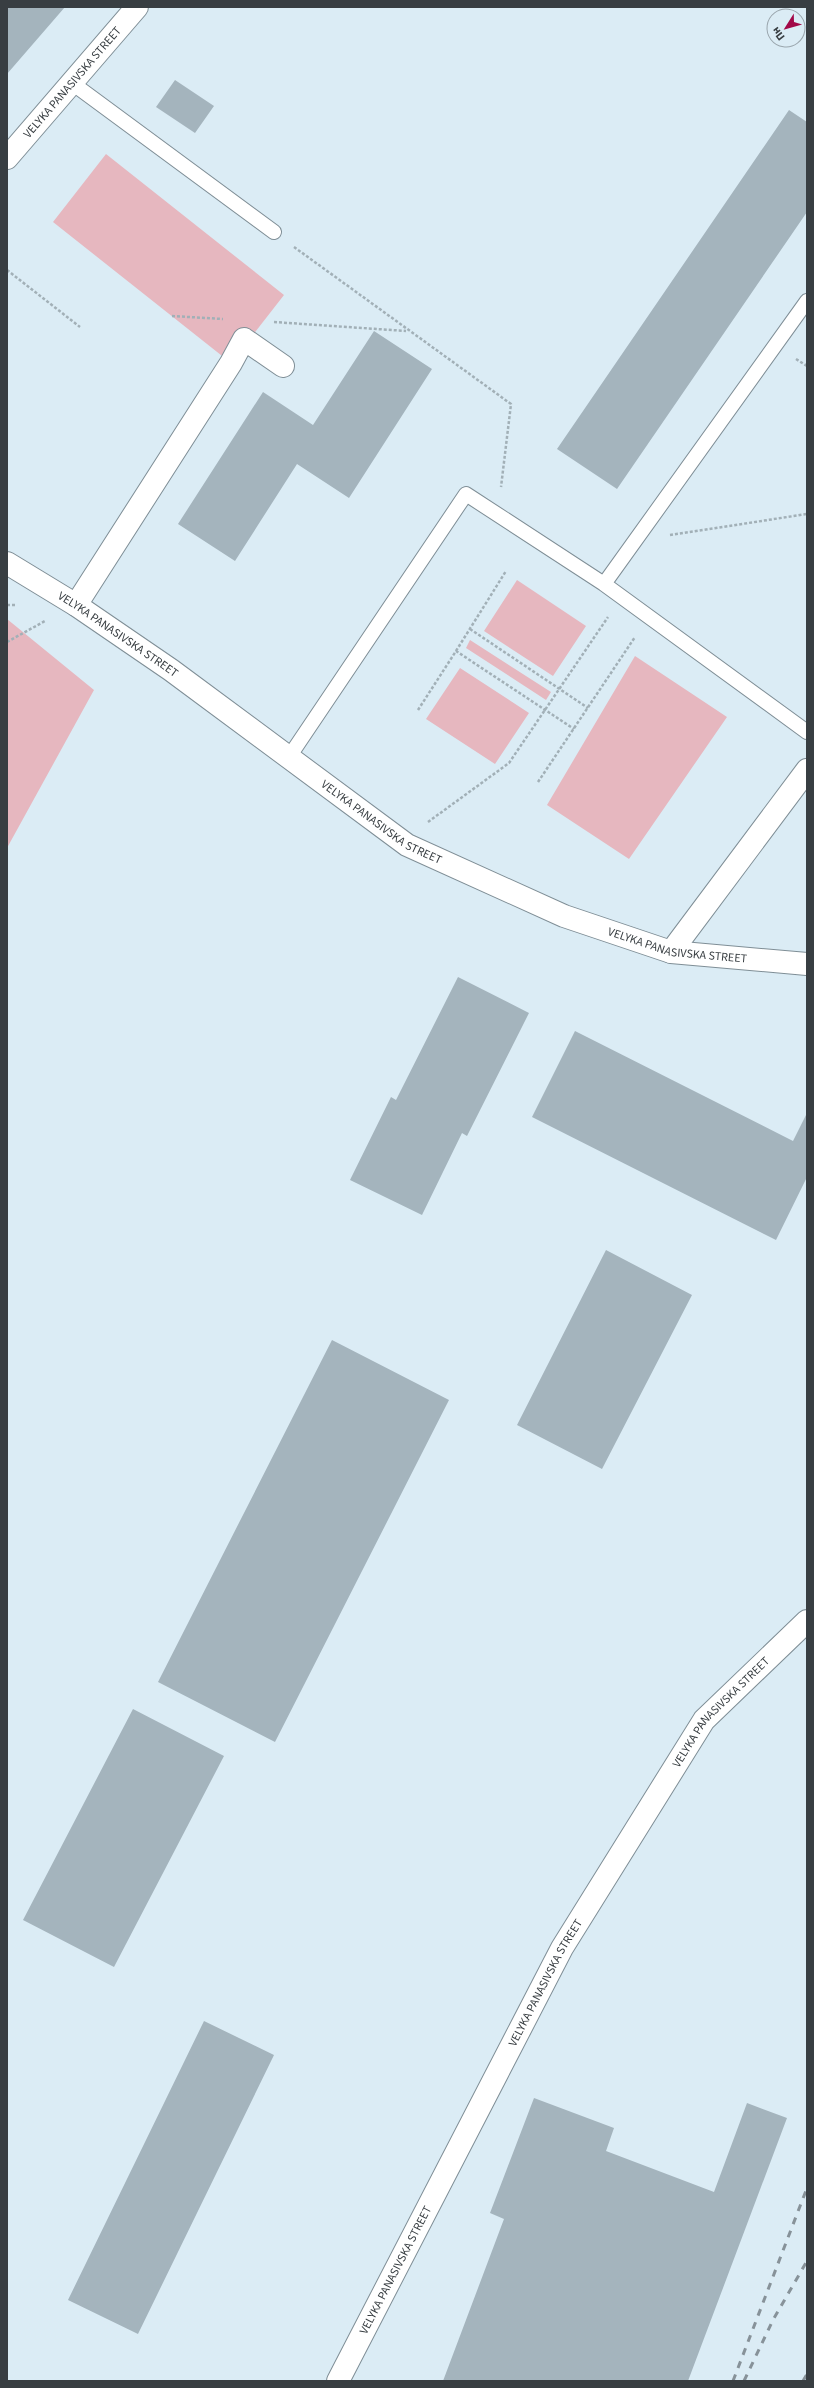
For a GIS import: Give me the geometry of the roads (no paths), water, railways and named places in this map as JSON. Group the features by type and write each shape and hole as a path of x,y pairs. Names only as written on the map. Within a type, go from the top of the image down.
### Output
{"street":[{"name":"VELYKA PANASIVSKA STREET","path":"7,158 137,7"},
{"path":"76,605 231,362 244,339 283,366"},
{"name":"VELYKA PANASIVSKA STREET","path":"7,563 76,605 171,670 402,841 564,916 671,952 807,964"},
{"path":"671,952 807,770"},
{"name":"VELYKA PANASIVSKA STREET","path":"338,2381 566,1941 704,1720 807,1621"}],"lane":[{"path":"72,82 274,232"},
{"path":"604,584 807,301"},
{"path":"289,757 466,494 622,596 807,732"}],"railway":[{"path":"733,2381 807,2188"},
{"path":"744,2381 773,2320 807,2261"},
{"path":"803,2381 807,2374"}]}
